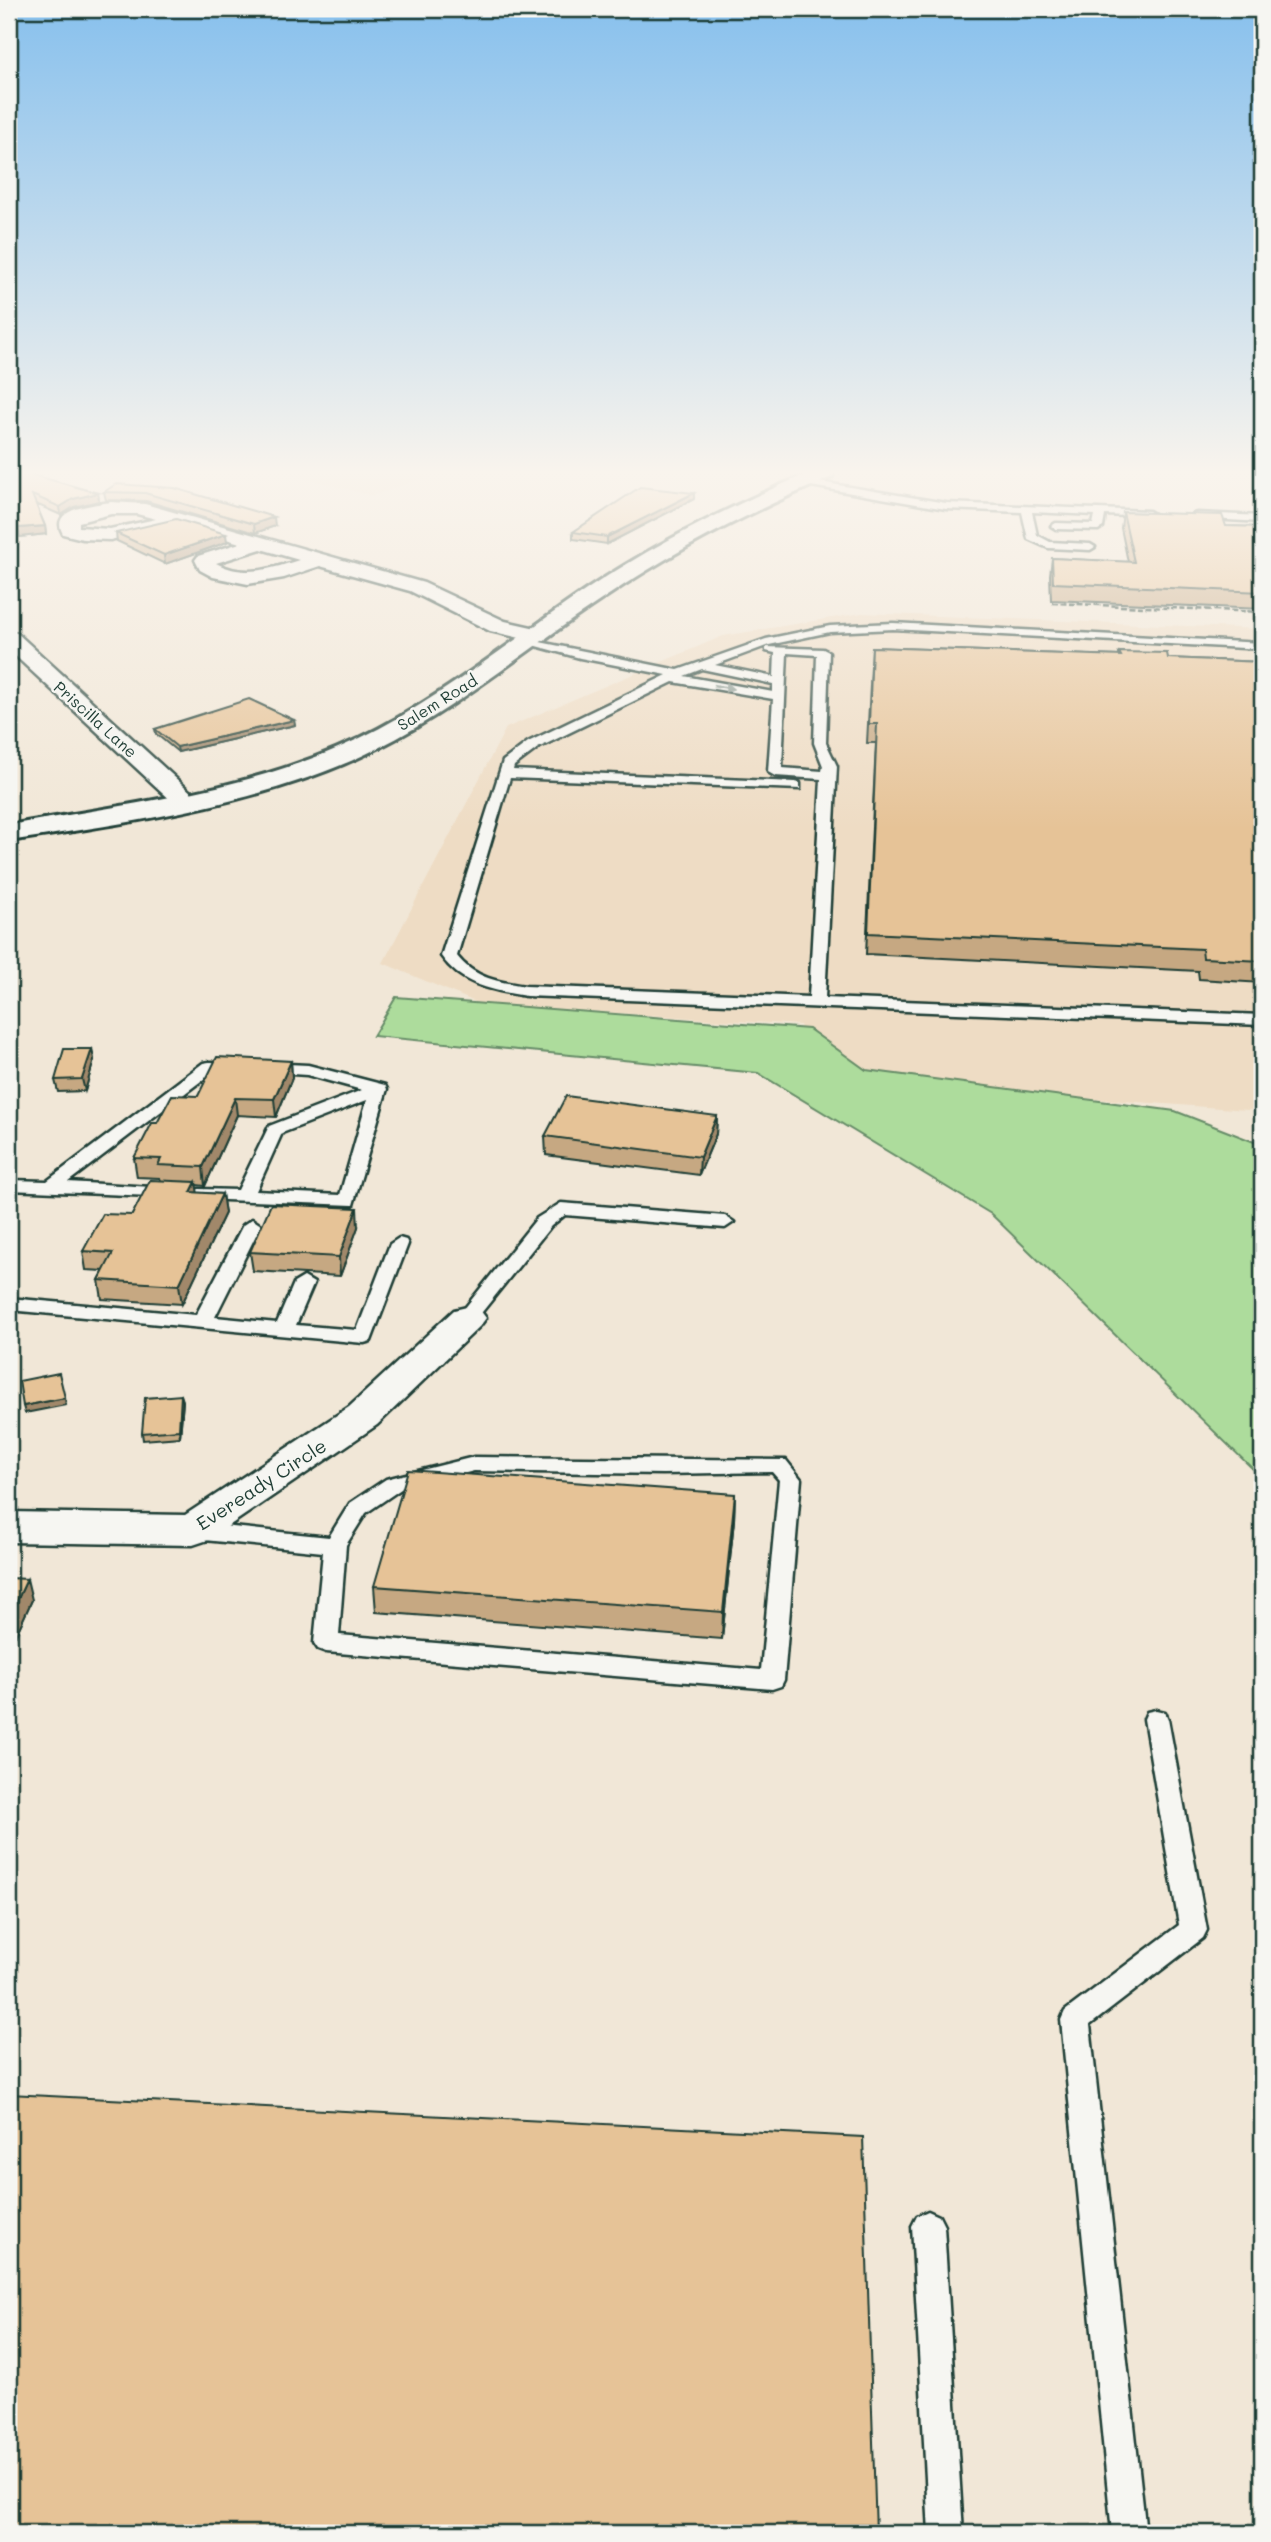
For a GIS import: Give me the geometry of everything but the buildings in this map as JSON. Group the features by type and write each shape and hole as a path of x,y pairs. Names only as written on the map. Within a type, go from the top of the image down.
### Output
{"main road":[{"name":"Salem Road","path":"9,833 185,800 271,779 364,745 450,696 604,592"}],"street":[{"path":"427,592 498,626 533,638"},
{"name":"Priscilla Lane","path":"9,638 185,800"},
{"name":"Eveready Circle","path":"9,1527 193,1530 363,1416 467,1318"}],"lane":[{"path":"1262,646 893,626 830,629 766,642 701,666 533,744 508,764 449,956 456,967 470,979 526,991 1262,1020"},
{"path":"533,638 580,655 777,696"},
{"path":"749,648 823,652 820,743 830,766 827,781 817,1003"},
{"path":"781,650 775,772 827,781"},
{"path":"701,666 778,681"},
{"path":"505,774 827,781"},
{"path":"51,1187 104,1144 163,1105 209,1066 308,1070 379,1089"},
{"path":"9,1185 346,1201 379,1089"},
{"path":"245,1196 275,1130 379,1089"},
{"path":"467,1318 544,1222 561,1209 725,1222"},
{"path":"203,1322 252,1225"},
{"path":"9,1304 364,1337 399,1244"},
{"path":"284,1329 304,1283"},
{"path":"474,1464 663,1467 778,1465 790,1479 772,1681 326,1643 335,1545 358,1508 394,1484 474,1464"},
{"path":"193,1530 335,1545"},
{"path":"1129,2533 1075,2020 1193,1930 1156,1719"},
{"path":"928,2226 946,2533"}],"shaded area":[{"path":"862,613 1262,629 1262,1111 819,1079 800,1025 480,1004 383,963 506,728 723,636"}],"green space":[{"path":"396,997 809,1029 866,1070 1175,1111 1262,1145 1262,1478 991,1214 758,1073 373,1036"}],"railway":[{"path":"1052,603 1262,612"}]}
